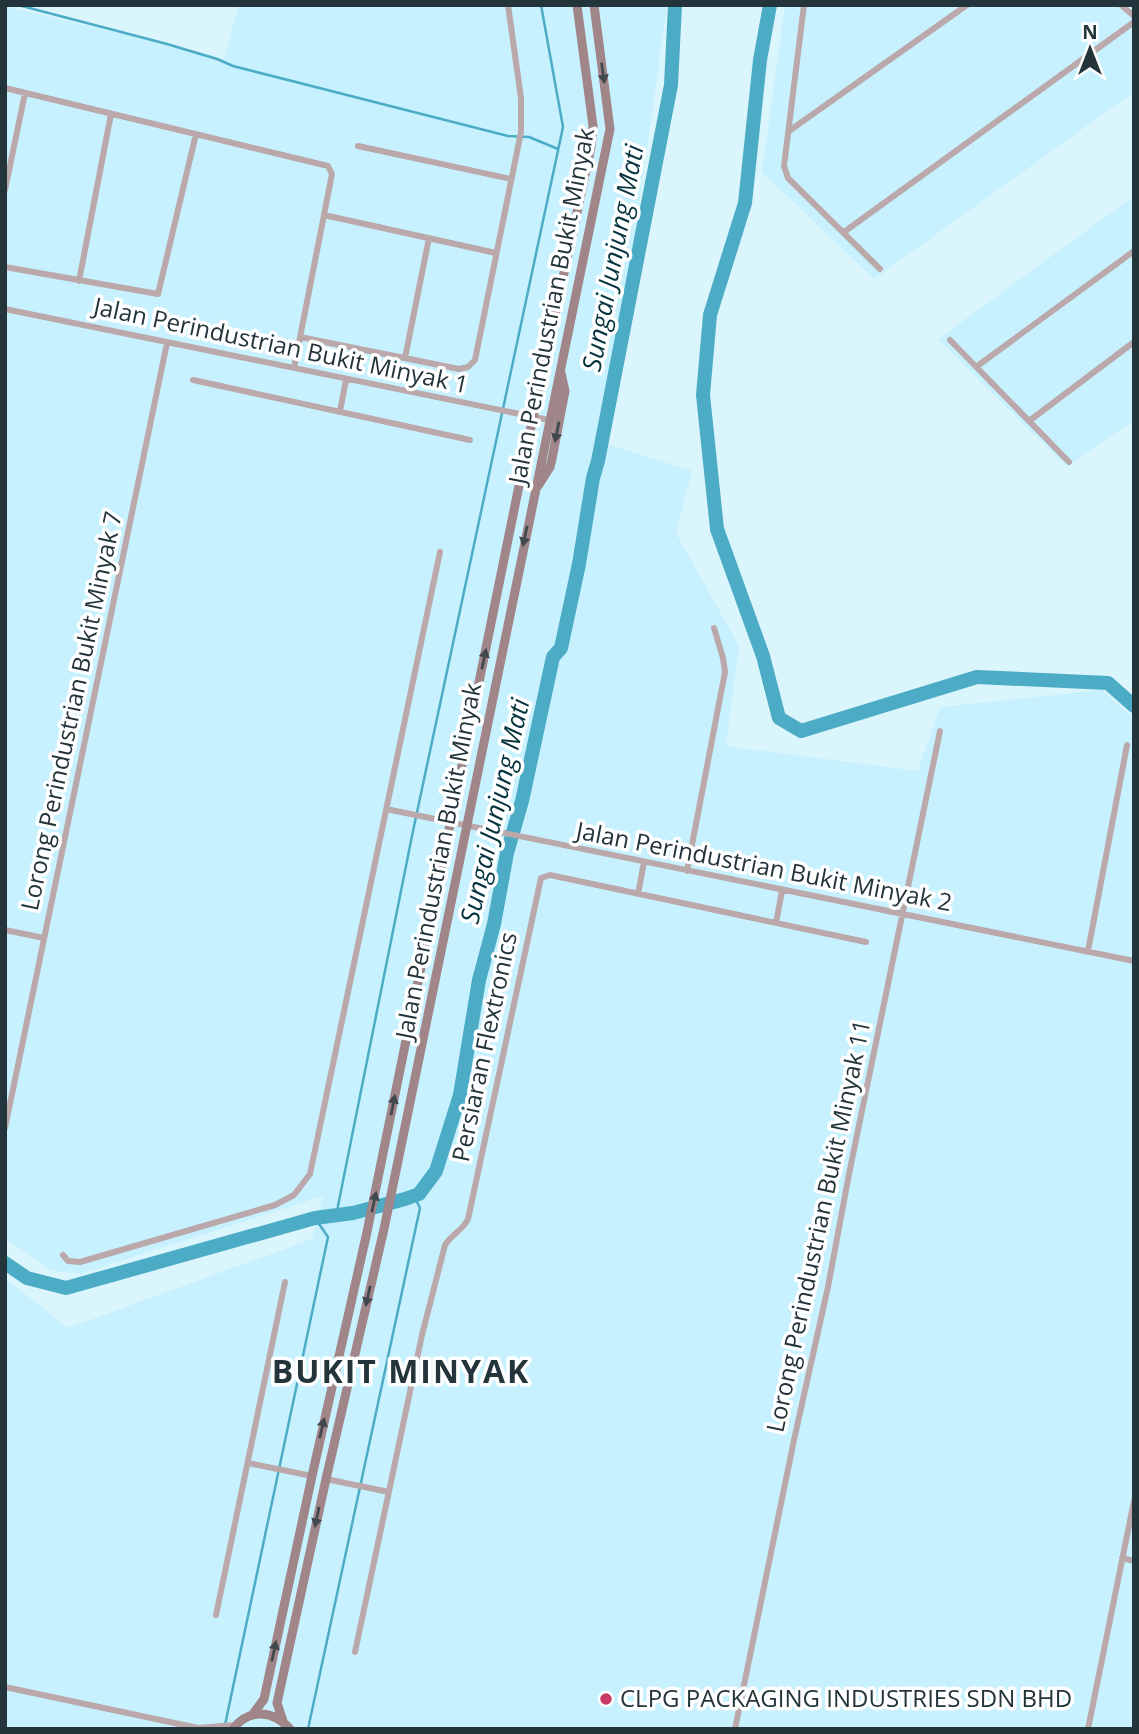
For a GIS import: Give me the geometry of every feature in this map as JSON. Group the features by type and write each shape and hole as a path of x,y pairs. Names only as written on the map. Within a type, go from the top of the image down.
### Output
{"main road":[{"name":"Jalan Perindustrian Bukit Minyak","path":"253,1714 264,1699 368,1232 533,417 591,147 593,125 577,5"},
{"name":"Jalan Perindustrian Bukit Minyak","path":"286,1725 277,1703 384,1229 610,129 594,5"},
{"path":"534,493 552,459 565,391 560,368"},
{"path":"229,1727 253,1714 263,1713 286,1725"}],"street":[{"path":"300,337 459,369 468,367 475,360 521,132 521,98 508,5"},
{"path":"804,5 784,166 788,177 880,269"},
{"path":"788,132 967,5"},
{"path":"1121,5 1134,16"},
{"path":"844,232 1134,22"},
{"path":"5,88 328,166 332,174 294,368"},
{"path":"5,190 25,93"},
{"path":"79,281 111,114"},
{"path":"5,268 158,294 196,134"},
{"path":"358,146 511,179"},
{"path":"324,215 496,253"},
{"path":"405,358 429,238"},
{"path":"976,366 1134,251"},
{"name":"Jalan Perindustrian Bukit Minyak 1","path":"5,309 549,420"},
{"path":"950,340 1069,462"},
{"path":"1029,421 1134,342"},
{"name":"Lorong Perindustrian Bukit Minyak 7","path":"5,1128 167,343"},
{"path":"193,380 470,440"},
{"path":"341,411 346,380"},
{"path":"63,1255 68,1261 80,1262 275,1205 294,1195 310,1174 440,552"},
{"path":"687,871 725,672 714,628"},
{"name":"Lorong Perindustrian Bukit Minyak 11","path":"735,1729 828,1287 851,1162 940,731"},
{"path":"1088,951 1127,745"},
{"name":"Jalan Perindustrian Bukit Minyak 2","path":"386,809 1134,961"},
{"path":"644,862 638,894 866,942"},
{"name":"Persiaran Flextronics","path":"389,1492 444,1245 450,1236 466,1224 541,878 550,876 638,894"},
{"path":"776,923 782,891"},
{"path":"5,930 44,938"},
{"path":"216,1615 285,1282"},
{"path":"248,1462 312,1476"},
{"path":"326,1479 389,1492 355,1652"},
{"path":"1087,1729 1134,1501"},
{"path":"1122,1558 1134,1561"},
{"path":"5,1687 198,1728 229,1727"}],"shaded area":[{"path":"239,5 667,5 606,444 692,471 676,533 739,646 726,746 918,771 940,707 1102,690 1134,719 1134,1729 5,1729 5,1278 68,1328 312,1239 323,1196 80,1274 50,1270 5,1238 5,6 224,58"},
{"path":"785,5 1134,5 1134,92 874,279 762,172"},
{"path":"1134,196 1134,420 1067,467 938,339"}],"waterway":[{"path":"18,5 167,44 233,66 508,136 529,137 558,149"},
{"path":"336,1216 413,831 563,127 541,5"},
{"name":"Sungai Junjung Mati","path":"5,1263 27,1278 66,1288 315,1218 353,1213 405,1199 419,1194 436,1171 460,1095 479,980 494,924 507,853 522,801 553,657 561,648 579,564 593,478 671,85 675,5"},
{"path":"770,5 760,60 745,203 710,315 703,395 717,529 763,656 779,718 801,731 977,677 1108,683 1134,706"},
{"path":"308,1729 420,1208 414,1196"},
{"path":"225,1725 328,1237 315,1218"}],"place":[{"name":"CLPG PACKAGING INDUSTRIES SDN BHD","path":"606,1699"}],"district":[{"name":"BUKIT MINYAK","path":"401,1372"}]}
